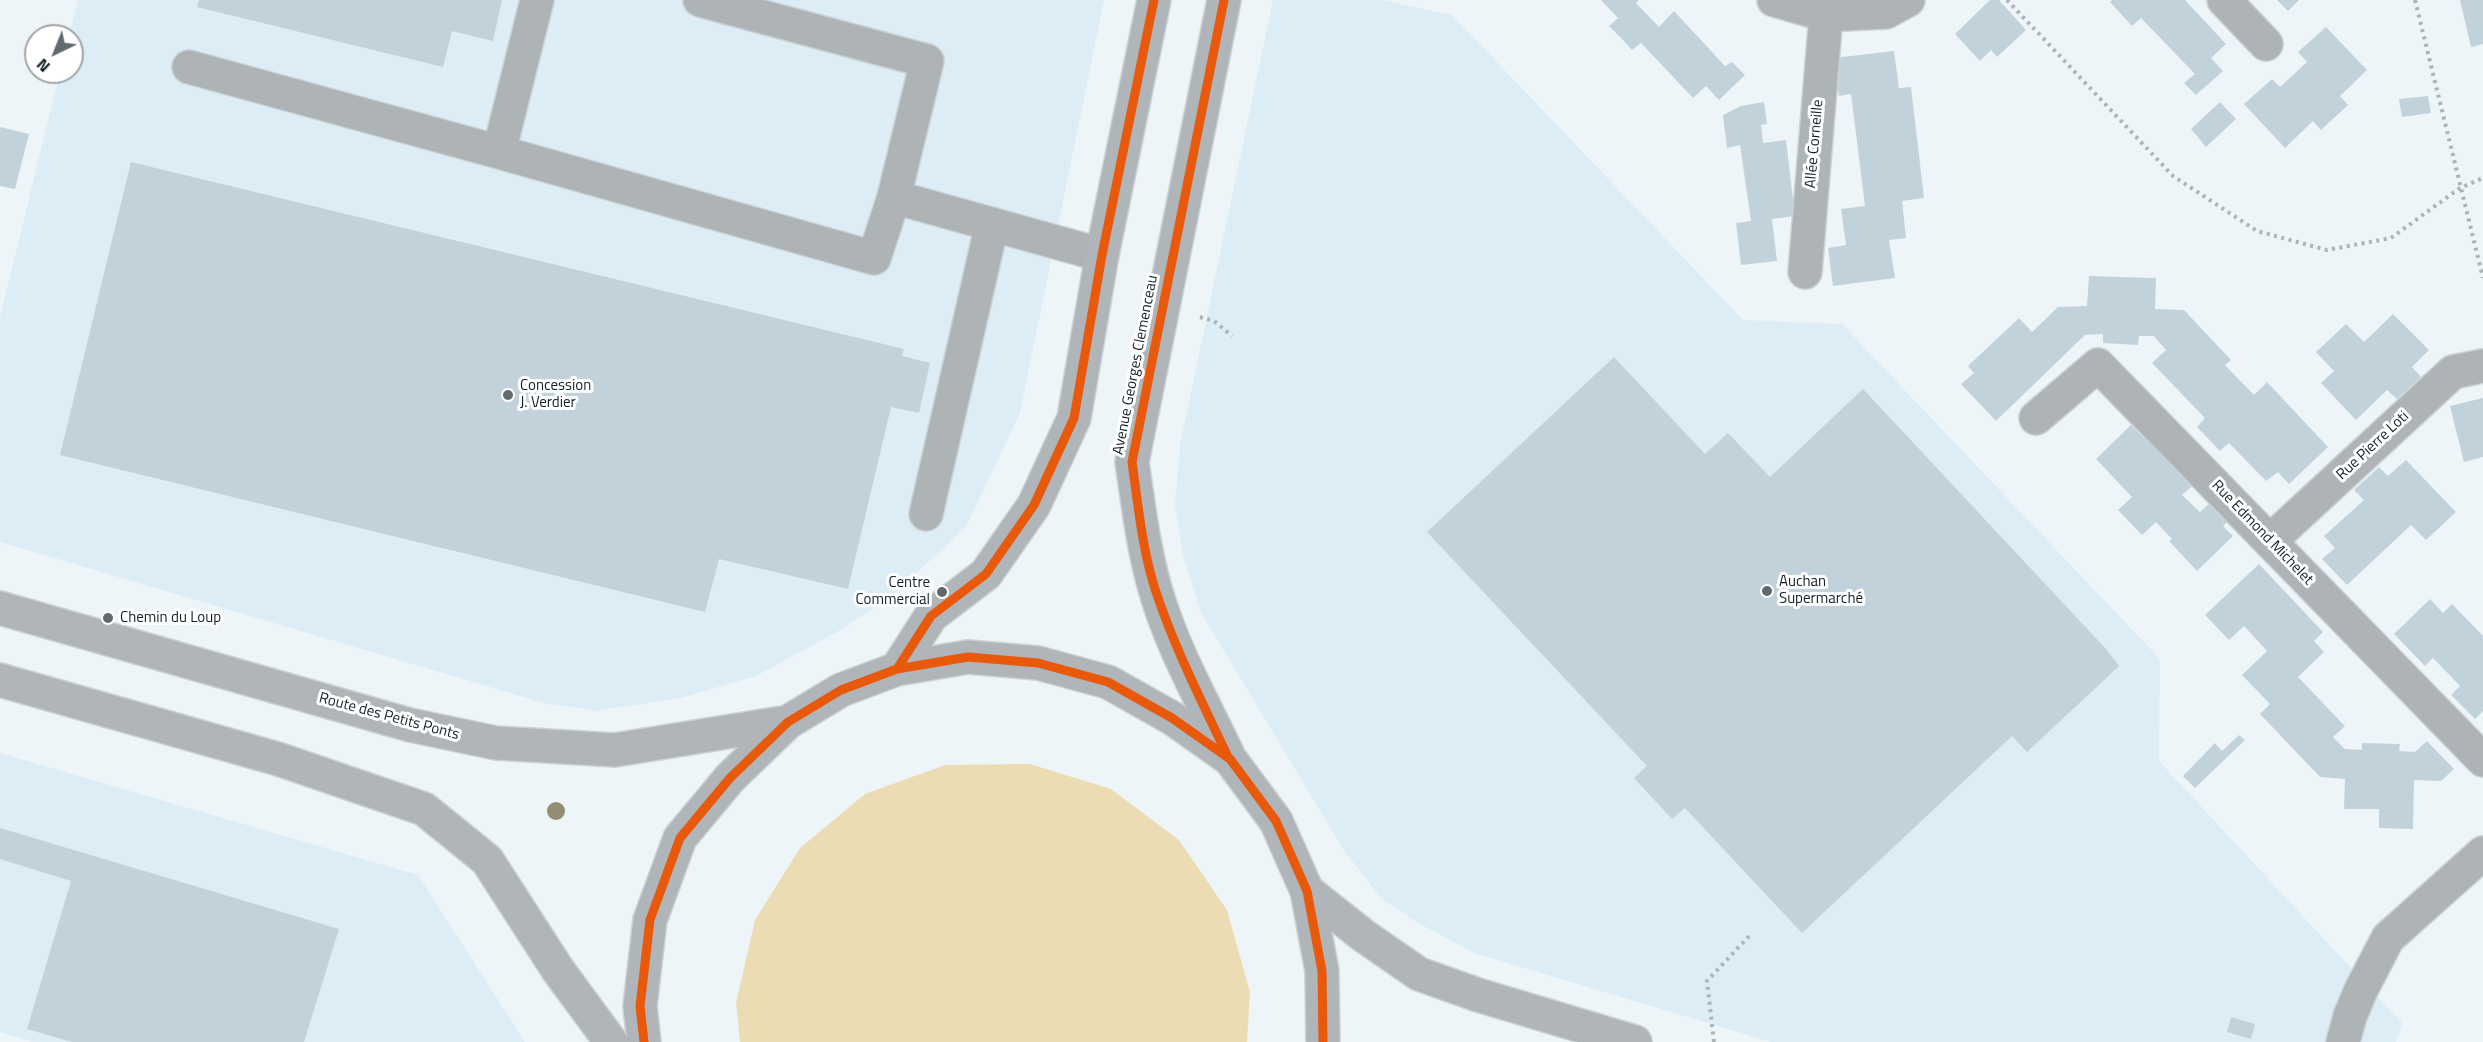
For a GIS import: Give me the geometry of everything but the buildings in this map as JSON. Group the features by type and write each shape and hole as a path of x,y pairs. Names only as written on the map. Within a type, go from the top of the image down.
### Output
{"main road":[{"path":"897,669 931,616 986,574 1034,505 1074,418 1102,255 1154,0"},
{"name":"Avenue Georges Clemenceau","path":"1224,0 1132,462 1142,534 1154,587 1180,655 1230,759"},
{"name":"Route des Petits Ponts","path":"0,608 410,725 496,743 615,750 789,722"},
{"path":"644,1042 640,1006 650,920 680,838 730,778 789,722 841,690 897,669 968,657 1038,663 1108,682 1172,718 1230,759 1276,821 1307,891 1322,971 1323,1042"},
{"path":"0,680 278,759 424,809 487,860 558,970 611,1042"},
{"path":"1307,891 1364,936 1419,974 1478,995 1635,1042"}],"street":[{"path":"499,152 537,0"},
{"path":"189,67 874,258 894,197 927,61 700,0"},
{"path":"1774,0 1826,15 1886,12 1908,0"},
{"path":"2224,0 2266,44"},
{"name":"Allée Corneille","path":"1804,272 1826,15"},
{"path":"894,197 1102,255"},
{"path":"926,514 992,224"},
{"name":"Rue Edmond Michelet","path":"2036,418 2098,365 2483,760"},
{"name":"Rue Pierre Loti","path":"2270,541 2453,372 2483,366"},
{"path":"2343,1042 2349,1016 2388,938 2483,853"}],"path":[{"path":"2007,0 2174,176 2258,231 2327,250 2391,238 2460,188 2483,178"},
{"path":"2415,0 2483,278"},
{"path":"1714,1042 1707,981 1751,934"}],"shaded area":[{"path":"78,0 1104,0 1020,413 966,527 891,597 837,632 756,676 681,698 596,711 544,703 0,542 0,317 57,84 84,84 84,24 72,24"},
{"path":"1273,0 1382,0 1452,15 1743,320 1842,324 2160,659 2159,761 2402,1023 2396,1042 1771,1042 1474,953 1420,924 1381,898 1345,852 1201,613 1183,555 1175,506 1180,445"},
{"path":"0,753 418,875 525,1042 32,1042 0,1032"},
{"path":"1030,764 1111,789 1179,840 1227,910 1250,992 1247,1042 740,1042 736,1003 755,920 800,848 865,794 945,765"}],"cycle path":[{"path":"897,669 931,616 986,574 1034,505 1074,418 1102,255 1154,0"},
{"path":"1224,0 1132,462 1138,510 1155,589 1198,695 1228,757"},
{"path":"644,1042 640,1006 650,920 680,838 730,778 788,722 841,690 897,669 968,657 1038,663 1108,682 1172,718 1230,759 1276,821 1307,891 1322,971 1323,1042"}],"place":[{"name":"Concession J. Verdier","path":"508,395"},
{"name":"Auchan Supermarché","path":"1767,591"},
{"name":"Centre Commercial","path":"942,592"},
{"name":"Chemin du Loup","path":"108,618"}]}
